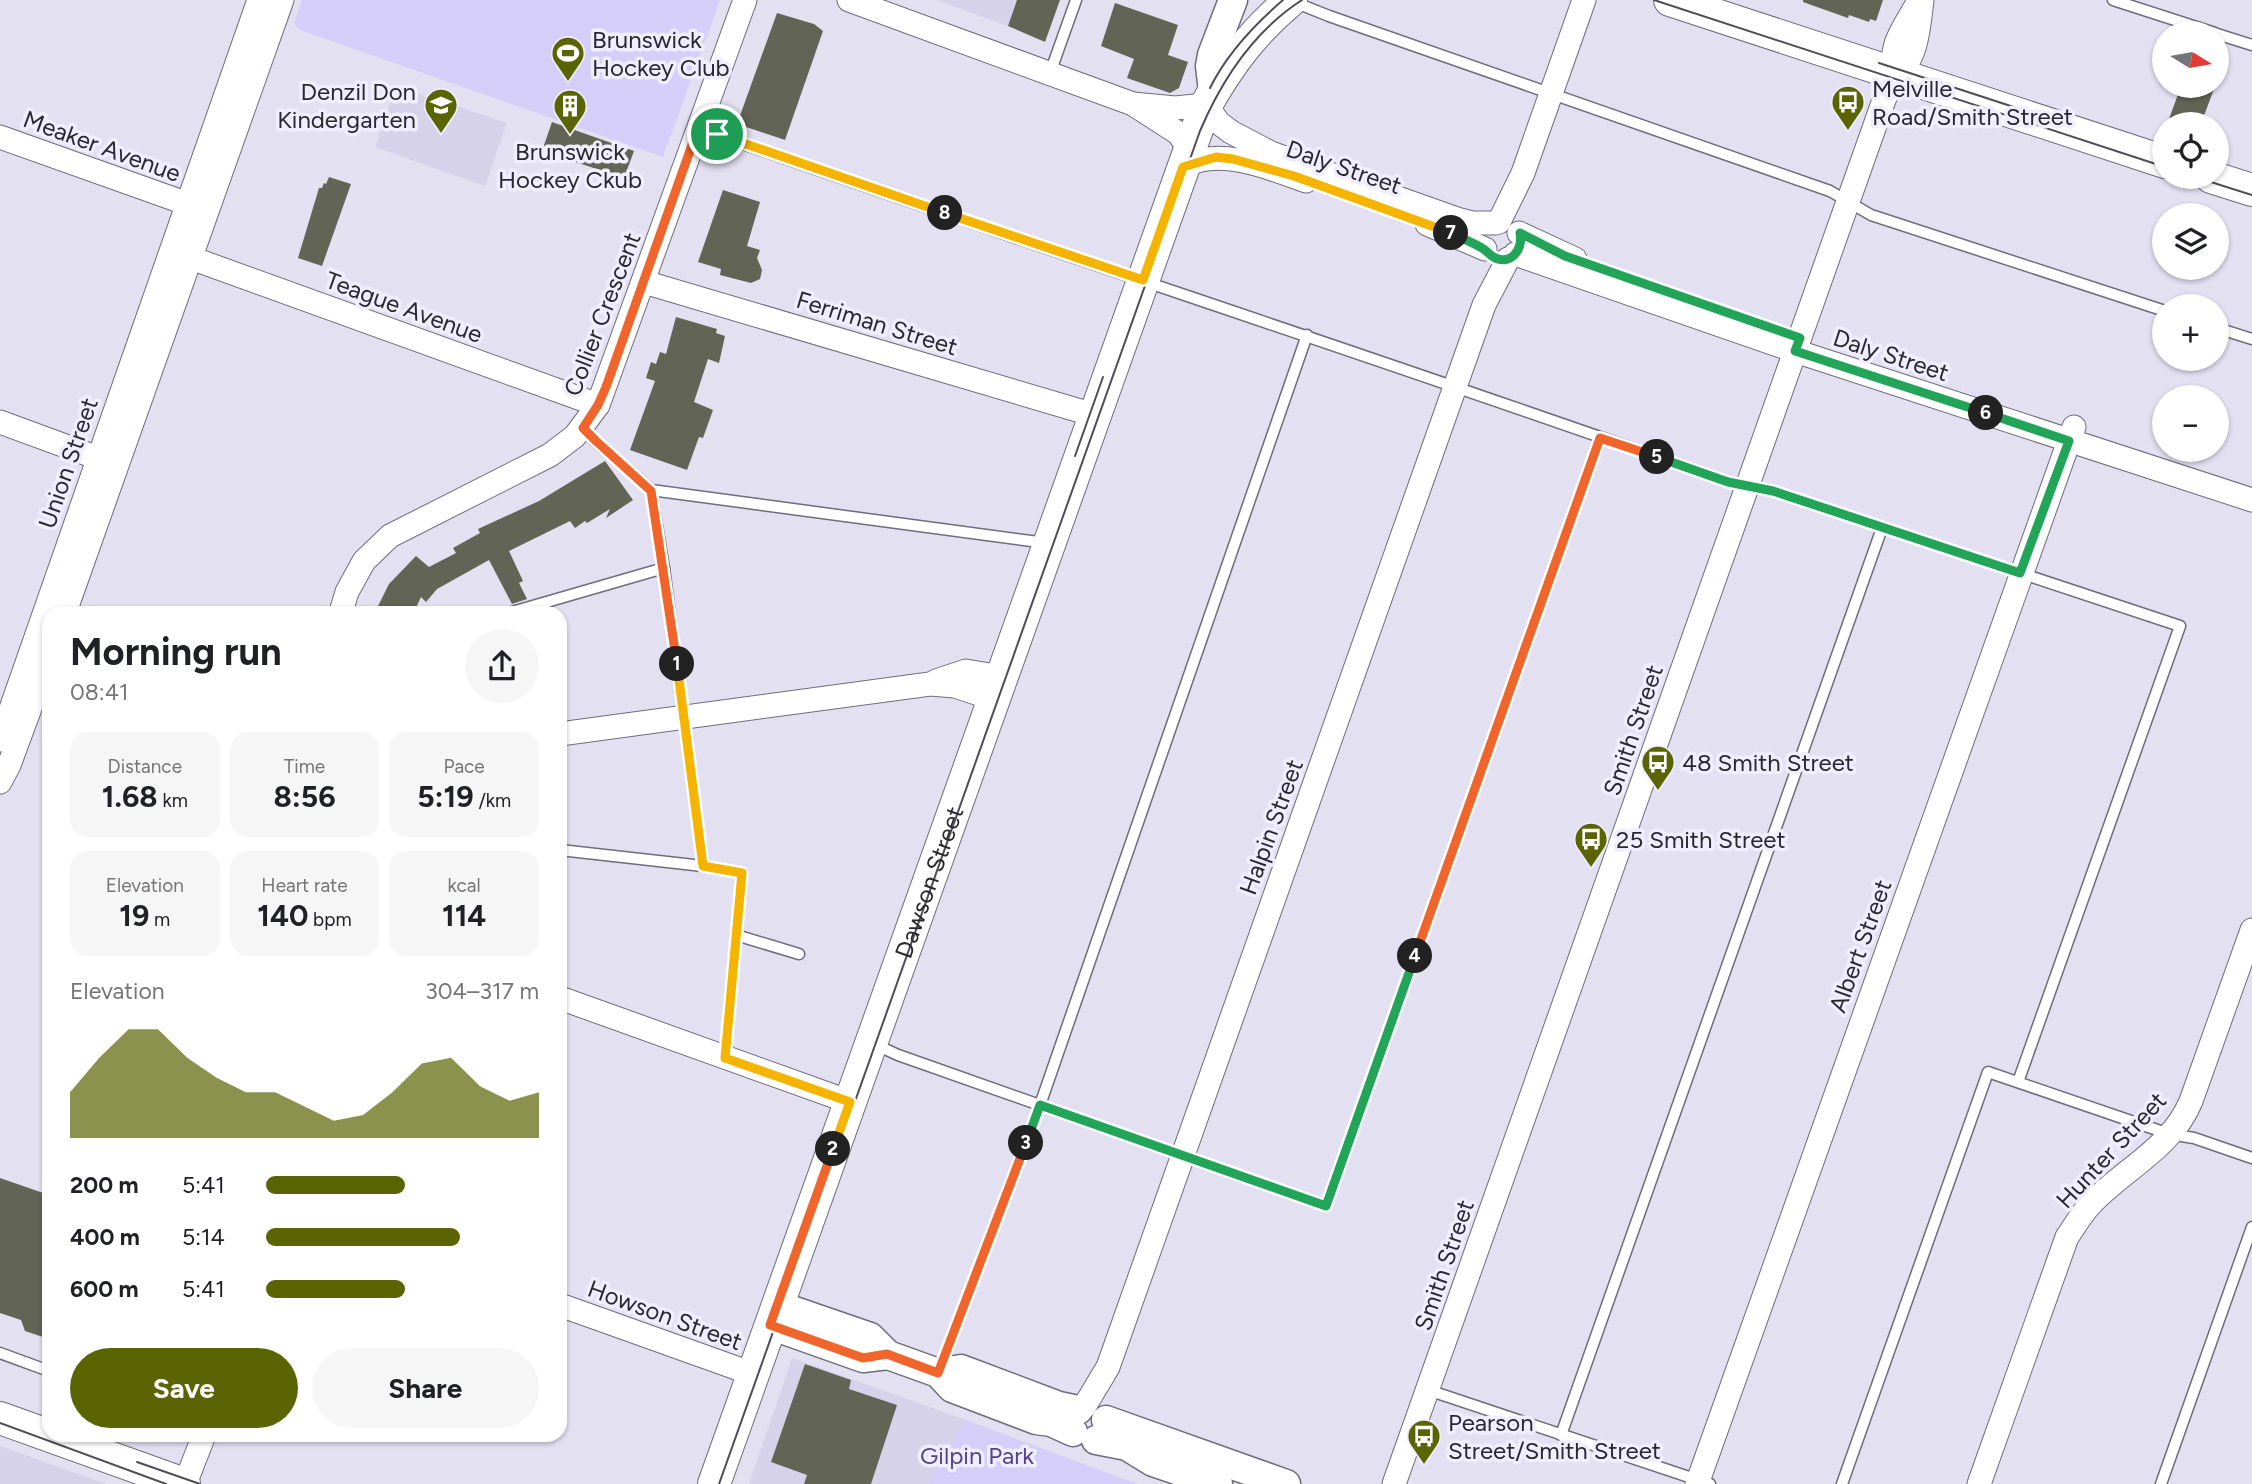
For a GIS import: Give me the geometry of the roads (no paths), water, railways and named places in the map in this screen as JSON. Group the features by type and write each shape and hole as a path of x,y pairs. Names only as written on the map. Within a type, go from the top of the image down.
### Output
{"main road":[{"path":"1670,0 2152,158"},
{"path":"1186,158 1210,98 1249,38 1281,4"},
{"name":"Dawson Street","path":"714,1484 1186,158"},
{"path":"2229,183 2252,190"},
{"path":"0,1418 42,1432"},
{"path":"70,1442 184,1484"}],"street":[{"name":"Union Street","path":"67,606 191,258 198,207 258,0"},
{"name":"Union Street","path":"47,606 98,458 282,0"},
{"name":"Collier Crescent","path":"343,606 365,561 390,536 550,455 583,428 598,405 745,0"},
{"path":"849,0 1133,104 1178,133 1186,158"},
{"path":"1133,104 1175,108 1210,98 1212,55 1233,0"},
{"name":"Halpin Street","path":"1090,1421 1484,305 1523,173 1584,0"},
{"name":"Smith Street","path":"1394,1484 1847,203 1895,74 1902,70 1912,53 1921,0"},
{"name":"Daly Street","path":"1210,98 1219,124 1271,153 1472,223 1503,240"},
{"name":"Meaker Avenue","path":"0,137 198,207"},
{"name":"Daly Street","path":"1186,158 1233,159 1294,176 1420,221 1503,240 1797,345 2071,434 2252,500"},
{"name":"Teague Avenue","path":"191,258 598,405"},
{"name":"Ferriman Street","path":"644,282 1094,415"},
{"path":"0,422 98,458"},
{"name":"Daly Street","path":"2071,434 2252,485"},
{"name":"Albert Street","path":"1702,1483 2071,434"},
{"name":"Union Street","path":"0,740 42,619"},
{"path":"567,733 930,684 997,688"},
{"path":"0,782 42,693"},
{"name":"Hunter Street","path":"1979,1484 2067,1237 2089,1206 2180,1123 2191,1101 2252,930"},
{"path":"567,1001 850,1102"},
{"name":"Howson Street","path":"567,1308 753,1374"},
{"path":"774,1315 863,1358 887,1354 938,1373 961,1369 1059,1406 1090,1421 1153,1462 1218,1484"},
{"path":"1090,1421 1286,1484"},
{"path":"184,1484 201,1442"}],"lane":[{"path":"1050,73 1076,0"},
{"path":"2113,0 2177,21"},
{"path":"1281,4 1329,16 1830,191 1871,215 2152,307"},
{"path":"2230,39 2252,46"},
{"path":"698,128 1307,334 1728,482 1773,491 2180,626 2018,1082"},
{"path":"2229,332 2252,339"},
{"path":"938,1373 1040,1105 1307,334"},
{"path":"583,428 651,491 1020,538 1049,544"},
{"path":"871,1043 898,1055 1326,1206 1600,438"},
{"path":"651,491 664,568 703,866"},
{"path":"1561,1435 1882,528"},
{"path":"533,606 664,568"},
{"path":"567,851 742,873 725,1058"},
{"path":"736,935 799,954"},
{"path":"1842,1484 1987,1072 2169,1134 2194,1138 2252,1158"},
{"path":"2161,1484 2252,1227"},
{"path":"0,1353 42,1368"},
{"path":"1428,1390 1702,1483"}],"tram line":[{"path":"1210,88 1224,63 1242,40 1283,0"},
{"path":"719,1484 1200,131 1218,93 1254,41 1302,0"},
{"path":"1654,0 2152,163"},
{"path":"1879,63 2026,111"},
{"path":"2229,188 2252,195"},
{"path":"1075,456 1103,377"},
{"path":"0,1423 42,1438"},
{"path":"52,1442 166,1484"},
{"path":"137,1462 200,1484"}],"place":[{"name":"Brunswick Hockey Club","path":"568,83"},
{"name":"Melville Road/Smith Street","path":"1848,132"},
{"name":"Denzil Don Kindergarten","path":"441,135"},
{"name":"Brunswick Hockey Ckub","path":"570,136"},
{"name":"48 Smith Street","path":"1658,792"},
{"name":"25 Smith Street","path":"1591,869"},
{"name":"Pearson Street/Smith Street","path":"1424,1466"}],"park label":[{"name":"Gilpin Park","path":"977,1455"}]}
